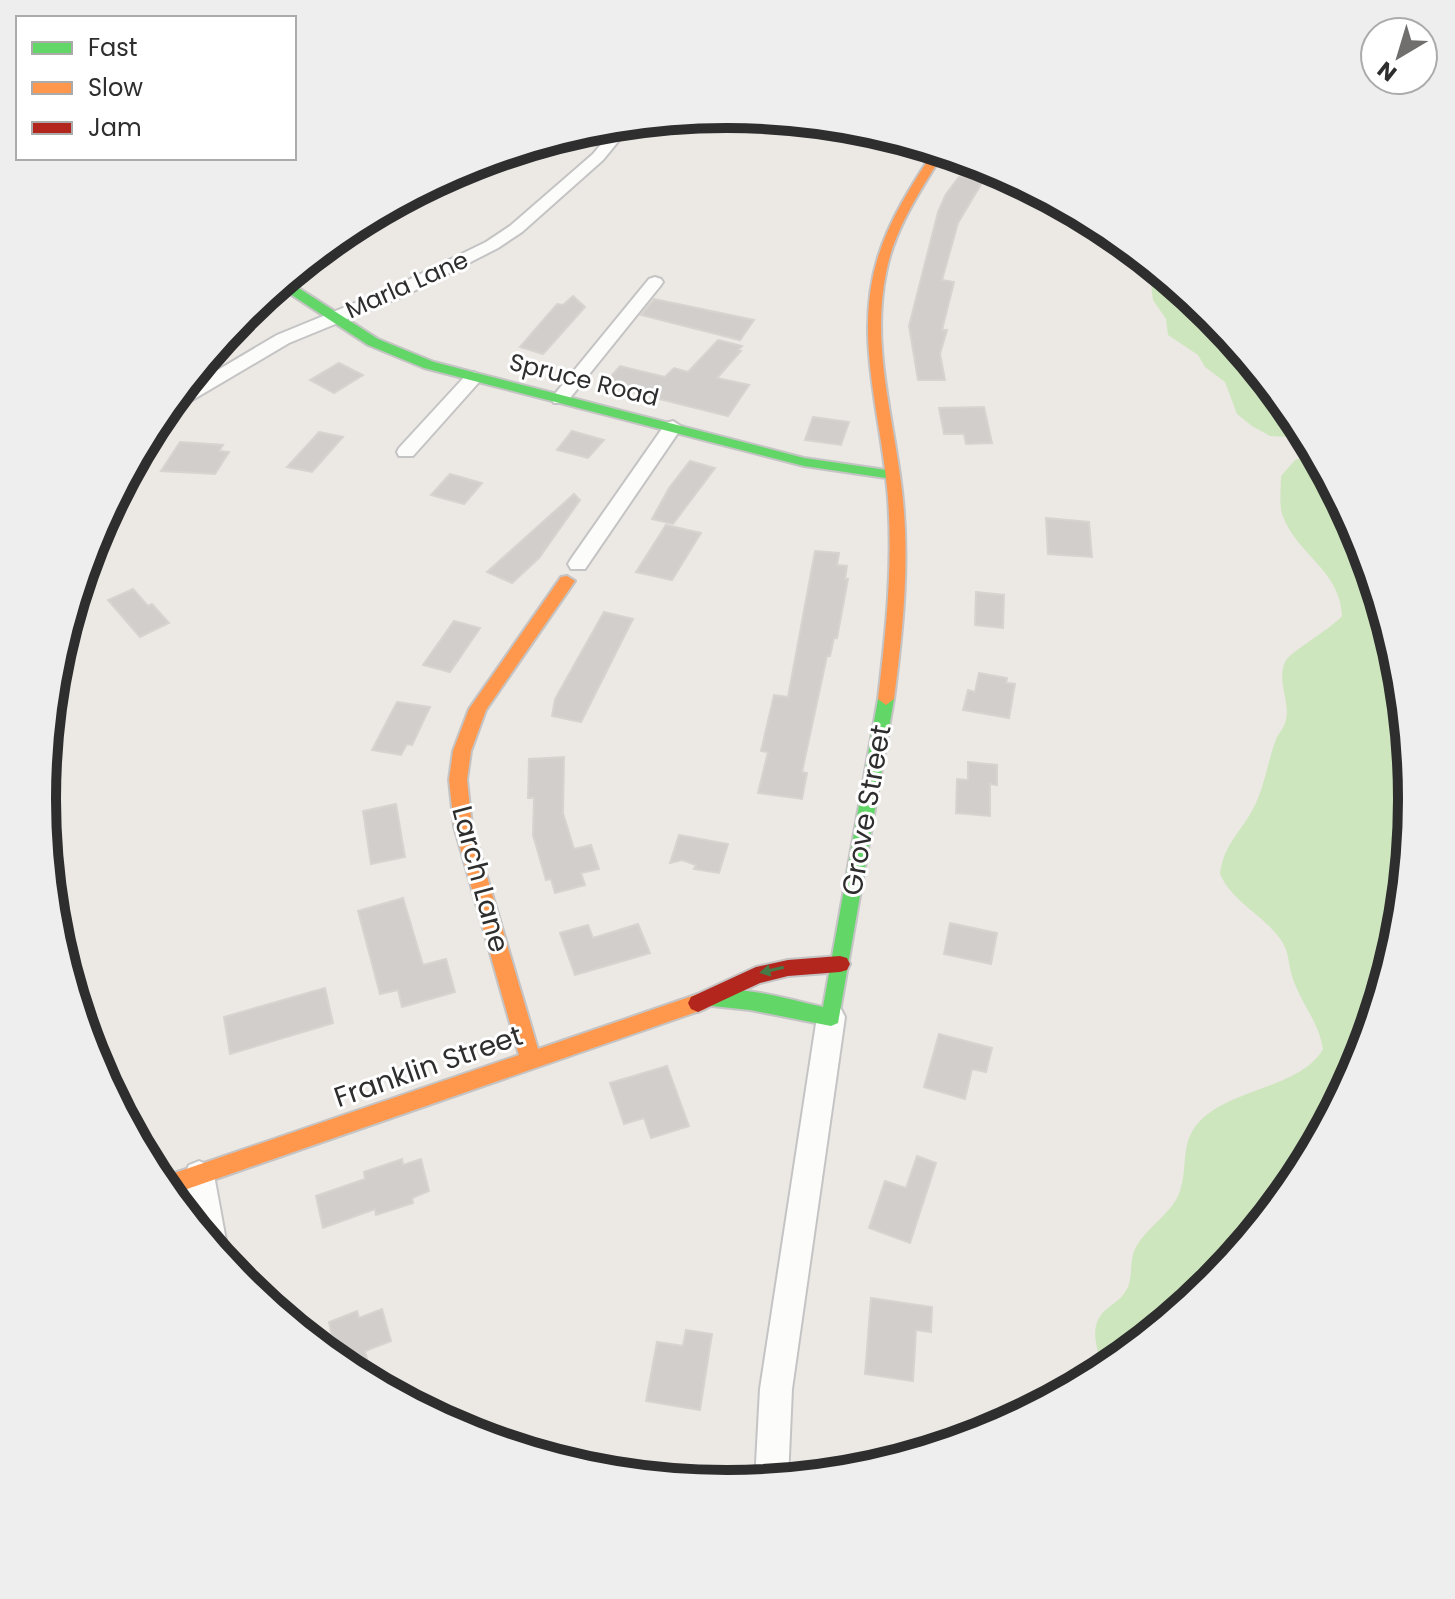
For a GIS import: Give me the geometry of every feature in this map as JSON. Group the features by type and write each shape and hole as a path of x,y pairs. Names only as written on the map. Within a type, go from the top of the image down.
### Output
{"main road":[{"name":"Grove Street","path":"831,1017 885,696 896,611 899,552 893,475 875,363 875,300 890,240 933,161"},
{"name":"Spruce Road","path":"292,289 384,347 429,365 820,465 893,475"},
{"name":"Larch Lane","path":"531,1061 463,826 458,780 462,751 478,709 572,573"},
{"name":"Franklin Street","path":"176,1183 710,999 739,980 759,972 788,966 840,964"},
{"name":"Franklin Street","path":"710,999 750,1001 831,1017"}],"street":[{"name":"Marla Lane","path":"195,391 283,339 439,272 505,237 607,149 614,138"},
{"path":"560,399 655,282"},
{"path":"406,452 474,377"},
{"name":"Larch Lane","path":"572,573 673,427"},
{"name":"Grove Street","path":"772,1470 776,1389 831,1017"},
{"path":"199,1175 208,1224"}],"green space":[{"path":"1150,279 1232,357 1293,437 1270,436 1237,414 1225,382 1205,367 1198,355 1168,335 1166,319 1153,300"},
{"path":"1304,456 1348,543 1376,626 1386,668 1398,756 1399,800 1398,843 1386,931 1376,973 1348,1056 1330,1096 1286,1173 1232,1242 1202,1274 1170,1304 1099,1359 1095,1339 1098,1320 1127,1290 1135,1249 1180,1191 1187,1146 1193,1130 1213,1111 1229,1102 1299,1072 1313,1062 1323,1049 1318,1031 1294,982 1282,942 1236,897 1220,874 1225,853 1256,803 1276,739 1285,723 1287,708 1282,677 1285,662 1342,616 1334,586 1297,541 1282,514 1281,476 1295,460"}],"building":[{"path":"959,177 983,181 958,223 942,280 954,282 942,330 947,330 940,354 945,380 918,380 909,326 938,212 946,194"},
{"path":"573,296 585,307 543,354 520,347 557,304 563,305"},
{"path":"654,299 754,320 740,340 641,315"},
{"path":"718,340 742,346 717,378 749,385 728,416 603,385 620,366 665,377 674,368 688,372"},
{"path":"339,363 363,375 334,393 310,380"},
{"path":"984,407 992,443 966,444 964,434 944,434 939,408"},
{"path":"813,417 849,422 841,445 805,440"},
{"path":"572,431 604,440 588,458 557,450"},
{"path":"319,432 343,437 312,472 287,467"},
{"path":"180,442 223,445 219,451 229,452 215,474 161,471"},
{"path":"690,461 715,468 673,524 652,519 669,488"},
{"path":"450,474 482,483 464,504 431,495"},
{"path":"574,494 580,500 539,558 512,583 487,572"},
{"path":"1046,518 1089,522 1092,557 1048,554"},
{"path":"666,525 701,533 672,580 636,572"},
{"path":"815,551 839,553 837,565 847,566 845,579 848,579 837,638 834,638 830,656 827,656 802,772 807,773 802,799 758,793 768,752 761,751 774,695 788,697"},
{"path":"133,589 169,623 140,637 108,600"},
{"path":"976,592 1004,595 1003,628 975,625"},
{"path":"604,612 633,619 581,722 552,716 555,699"},
{"path":"454,621 480,628 450,672 423,665"},
{"path":"979,673 1007,678 1006,683 1015,684 1009,718 963,710 968,690 975,692"},
{"path":"397,702 430,707 412,745 407,744 401,755 372,750"},
{"path":"564,757 563,813 574,849 591,845 599,869 581,873 585,885 555,893 551,879 546,880 533,835 534,798 528,798 529,759"},
{"path":"968,762 997,765 997,785 990,784 990,816 956,813 957,779 968,780"},
{"path":"396,804 405,857 371,864 363,811"},
{"path":"679,835 728,844 719,873 694,869 696,865 682,860 670,863"},
{"path":"403,898 423,965 446,959 455,992 402,1007 398,990 380,994 358,911"},
{"path":"950,923 997,933 991,964 944,954"},
{"path":"638,924 650,953 575,975 560,933 588,925 593,938"},
{"path":"325,988 333,1023 230,1054 224,1017"},
{"path":"939,1034 992,1048 986,1072 972,1069 965,1099 924,1087"},
{"path":"667,1066 689,1126 651,1138 644,1118 624,1124 610,1083"},
{"path":"917,1156 936,1163 910,1243 869,1228 885,1181 906,1188"},
{"path":"402,1159 403,1165 421,1159 429,1191 412,1198 413,1203 376,1215 375,1209 323,1228 316,1196 365,1179 364,1172"},
{"path":"871,1298 932,1307 931,1332 916,1330 913,1381 865,1374"},
{"path":"382,1309 391,1341 365,1351 369,1367 327,1338 332,1336 329,1322 357,1311 359,1318"},
{"path":"686,1330 712,1334 700,1410 646,1401 657,1342 683,1346"}],"traffic: fast":[{"path":"292,289 373,342 429,365 804,462 893,475"},
{"path":"710,999 750,1001 831,1017 886,699"}],"traffic: slow":[{"path":"886,699 895,622 898,545 892,465 875,354 875,298 890,239 933,161"},
{"path":"531,1061 463,826 458,780 462,751 478,709 567,581"},
{"path":"176,1183 698,1003"}],"traffic: jam":[{"path":"698,1003 756,975 788,968 840,964"}]}
